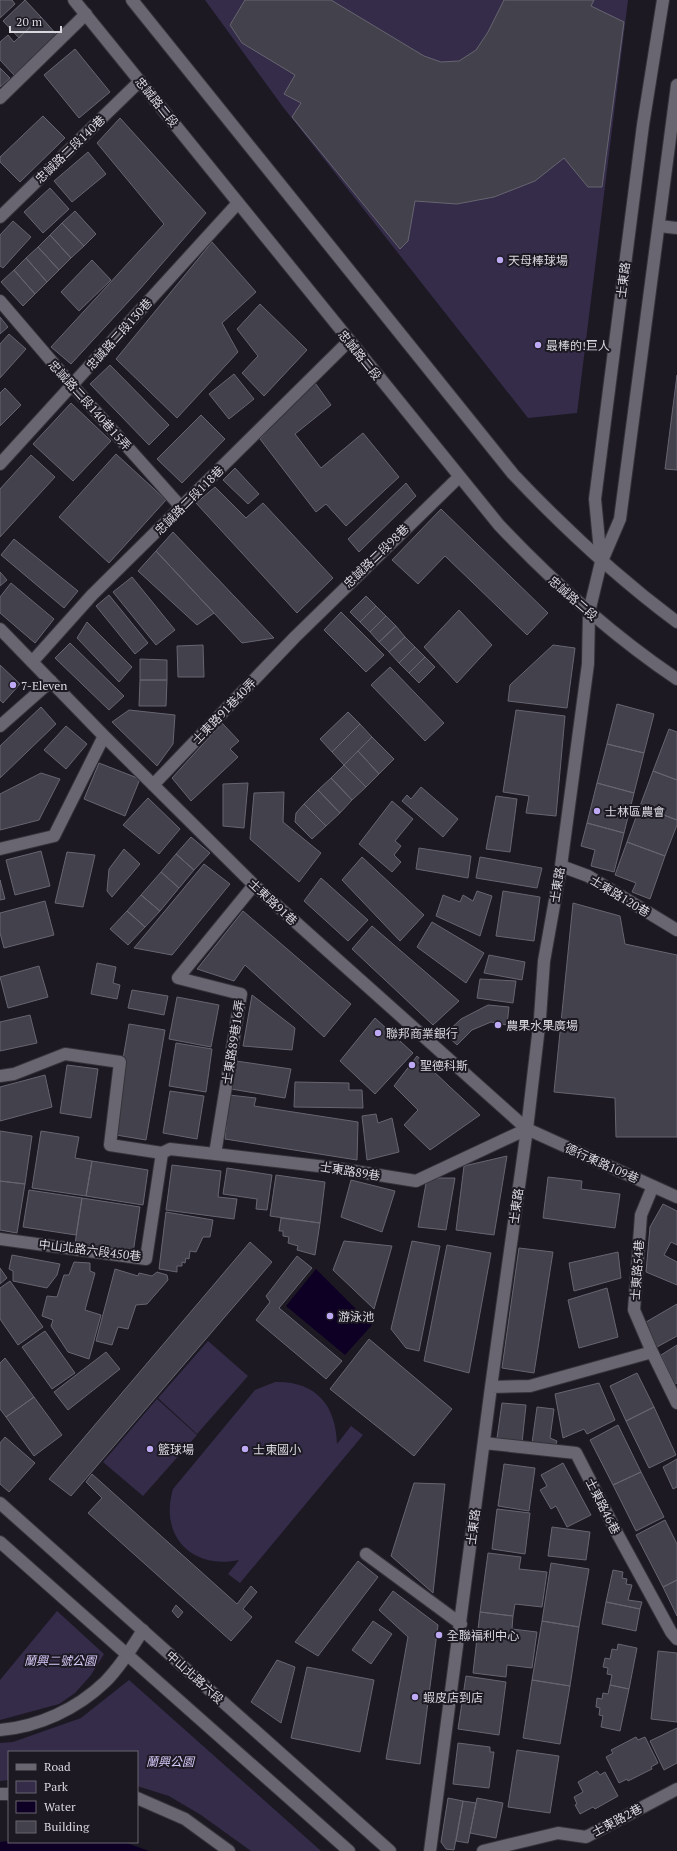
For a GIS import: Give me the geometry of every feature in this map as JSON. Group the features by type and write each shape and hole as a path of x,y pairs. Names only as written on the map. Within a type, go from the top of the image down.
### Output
{"street":[{"name":"忠誠路二段","path":"74,0 498,525 544,572 589,612 620,638 677,678"},
{"path":"132,0 513,474 548,511 601,562 642,596 677,622"},
{"name":"士東路","path":"601,562 595,499 643,125 663,0"},
{"path":"0,98 86,14"},
{"name":"忠誠路二段140巷","path":"0,217 140,81"},
{"name":"士東路","path":"430,1851 527,1129 540,1018 544,962 561,866 588,664 589,612 601,562 620,519 677,85"},
{"name":"忠誠路二段130巷","path":"0,464 238,203"},
{"path":"659,226 677,228"},
{"name":"忠誠路二段140巷15弄","path":"0,301 72,385 181,507"},
{"name":"忠誠路二段118巷","path":"32,662 92,595 349,341"},
{"name":"忠誠路二段98巷","path":"295,637 459,477"},
{"name":"士東路91巷","path":"0,629 104,736 254,885 527,1129"},
{"name":"士東路91巷40弄","path":"153,785 295,637"},
{"path":"0,726 50,681"},
{"path":"0,849 54,836 104,736"},
{"name":"士東路120巷","path":"561,866 588,876 677,930"},
{"name":"士東路89巷16弄","path":"215,1154 241,994 178,978 254,885"},
{"name":"士東路89巷","path":"0,1076 14,1074 65,1054 120,1062 110,1145 162,1153 170,1149 335,1168 416,1181 527,1129"},
{"name":"德行東路109巷","path":"527,1129 677,1197"},
{"name":"中山北路六段450巷","path":"0,1240 146,1259 162,1153"},
{"name":"士東路54巷","path":"653,1186 641,1215 634,1310 652,1352 677,1402"},
{"path":"491,1388 530,1386 652,1352"},
{"name":"士東路46巷","path":"484,1443 576,1453 624,1546 671,1632 677,1639"},
{"name":"中山北路六段","path":"0,1503 390,1851"},
{"path":"0,1542 349,1851"},
{"path":"366,1554 460,1624"},
{"path":"0,1730 36,1724 72,1707 105,1682 127,1655 143,1630"},
{"name":"士東路2巷","path":"483,1851 558,1833 586,1837 677,1789"},
{"path":"138,1798 186,1819 229,1851"}],"green space":[{"name":"天母棒球場","path":"205,0 628,0 577,413 528,418 283,107"},
{"name":"籃球場","path":"208,1341 248,1376 197,1434 158,1398"},
{"path":"275,1382 302,1386 321,1398 328,1407 333,1418 337,1444 351,1426 363,1435 240,1583 228,1574 239,1560 222,1562 207,1560 194,1554 183,1546 175,1535 171,1521 170,1506 173,1489 255,1390"},
{"name":"籃球場","path":"157,1399 197,1435 143,1496 103,1462"},
{"name":"蘭興二號公園","path":"57,1611 104,1654 91,1675 75,1693 59,1704 0,1720 0,1680"},
{"name":"蘭興公園","path":"129,1680 321,1851 251,1851 201,1815 169,1796 138,1786 138,1751 8,1751 8,1780 0,1781 0,1743 13,1742 81,1718"}],"water":[{"name":"游泳池","path":"316,1269 372,1325 345,1355 286,1306"},
{"path":"0,1842 127,1843 149,1851 0,1851"}],"building":[{"path":"0,0 12,0 15,4 0,18"},
{"path":"25,0 41,17 19,38 3,21"},
{"path":"245,0 331,0 424,56 441,62 459,61 476,50 488,32 504,0 594,0 591,6 624,22 602,187 588,187 564,158 535,181 494,197 457,204 415,201 408,241 400,249 292,117 301,103 284,94 295,75 242,43 230,25"},
{"path":"41,17 57,35 14,75 0,60 0,42 8,35 14,42"},
{"path":"75,49 110,92 79,118 44,75"},
{"path":"0,68 10,78 0,87"},
{"path":"43,116 65,138 20,182 0,162 0,157"},
{"path":"120,118 206,213 140,289 71,364 51,347 164,224 97,143"},
{"path":"88,152 106,174 72,202 54,181"},
{"path":"50,188 69,209 43,233 24,212"},
{"path":"75,211 96,234 84,246 62,223"},
{"path":"13,221 31,237 3,268 0,266 0,235"},
{"path":"62,223 84,246 71,258 50,235"},
{"path":"50,235 71,258 59,270 38,247"},
{"path":"212,242 256,292 222,323 238,352 177,418 116,359"},
{"path":"38,247 59,270 47,282 26,258"},
{"path":"26,258 47,282 35,294 14,270"},
{"path":"92,260 111,280 79,311 61,292"},
{"path":"14,270 35,294 23,306 1,282"},
{"path":"260,304 307,350 264,396 242,373 258,356 237,329"},
{"path":"0,317 8,327 0,334"},
{"path":"9,334 26,349 0,378 0,344"},
{"path":"110,365 169,425 149,445 90,384"},
{"path":"234,374 254,399 229,419 209,394"},
{"path":"677,375 677,470 665,469"},
{"path":"313,380 331,405 295,434 321,468 363,433 399,477 346,526 326,504 316,512 260,439"},
{"path":"5,388 21,405 0,426 0,393"},
{"path":"71,403 111,441 73,481 33,444"},
{"path":"201,415 225,439 182,483 157,459"},
{"path":"116,454 166,500 109,563 59,517"},
{"path":"31,455 55,477 0,537 0,489"},
{"path":"235,468 259,494 248,504 223,480"},
{"path":"406,483 416,496 359,552 348,539"},
{"path":"215,487 246,518 263,503 333,578 297,613 196,503"},
{"path":"441,509 548,613 527,635 445,556 418,584 392,560"},
{"path":"173,532 274,638 242,643 156,551"},
{"path":"14,539 78,591 64,608 1,555"},
{"path":"156,551 214,613 197,625 138,571"},
{"path":"0,572 7,580 0,586"},
{"path":"132,577 175,630 156,645 113,592"},
{"path":"11,583 54,619 35,643 0,613 0,597"},
{"path":"109,595 148,643 135,654 96,606"},
{"path":"366,596 376,606 360,622 350,612"},
{"path":"376,606 386,616 370,632 360,622"},
{"path":"459,610 492,645 457,683 424,647"},
{"path":"341,612 384,655 366,672 324,630"},
{"path":"386,616 396,626 379,642 370,632"},
{"path":"87,622 132,667 119,682 77,638"},
{"path":"396,626 405,637 389,652 379,642"},
{"path":"405,637 415,647 399,663 389,652"},
{"path":"70,643 124,696 109,710 55,658"},
{"path":"203,645 204,677 178,677 177,646"},
{"path":"553,645 575,648 567,708 508,701 510,685"},
{"path":"415,647 425,657 409,673 399,663"},
{"path":"425,657 435,667 419,683 409,673"},
{"path":"140,659 167,660 167,680 140,680"},
{"path":"0,665 20,684 3,703 0,700"},
{"path":"390,667 444,723 425,741 371,685"},
{"path":"140,680 167,680 166,706 139,706"},
{"path":"617,704 654,714 644,753 607,744"},
{"path":"41,707 56,724 0,778 0,746"},
{"path":"129,710 175,715 173,744 157,766 112,722"},
{"path":"516,710 565,716 556,816 526,813 529,796 503,792"},
{"path":"348,712 360,724 332,752 320,739"},
{"path":"222,723 239,741 230,749 238,757 191,801 172,778"},
{"path":"360,724 372,737 344,765 332,752"},
{"path":"66,726 87,744 66,769 44,750"},
{"path":"669,729 677,732 677,780 653,771"},
{"path":"372,737 394,759 379,774 358,751"},
{"path":"607,744 644,753 634,793 597,783"},
{"path":"358,751 379,774 366,787 344,765"},
{"path":"99,763 140,779 125,816 84,799"},
{"path":"344,765 366,787 352,800 331,778"},
{"path":"653,771 677,780 677,820 640,806"},
{"path":"41,773 60,779 39,820 0,830 0,794"},
{"path":"331,778 352,800 340,813 318,790"},
{"path":"248,783 244,828 223,826 223,784"},
{"path":"597,783 634,793 624,833 587,823"},
{"path":"421,787 458,819 443,837 402,801 407,795 411,799"},
{"path":"318,790 340,813 326,826 304,804"},
{"path":"284,792 283,822 321,853 299,882 250,839 254,793"},
{"path":"496,796 517,799 510,852 486,849"},
{"path":"148,798 180,829 159,854 123,825"},
{"path":"392,801 413,819 395,841 401,846 394,855 401,862 392,872 359,844"},
{"path":"304,804 326,826 312,839 295,822 296,813"},
{"path":"640,806 677,820 677,825 665,856 627,842"},
{"path":"587,823 624,833 614,872 591,866 595,850 581,846"},
{"path":"191,837 210,853 194,870 176,854"},
{"path":"627,842 665,856 650,899 632,892 636,883 615,875"},
{"path":"419,848 471,856 468,878 416,869"},
{"path":"124,849 140,864 112,897 107,891 109,869"},
{"path":"41,851 50,886 15,895 6,860"},
{"path":"67,852 95,855 83,907 55,903"},
{"path":"176,854 194,870 179,888 161,872"},
{"path":"362,857 424,915 400,941 342,880"},
{"path":"480,857 542,868 537,888 476,878"},
{"path":"204,864 230,884 172,955 134,948"},
{"path":"161,872 179,888 160,911 141,895"},
{"path":"321,878 368,920 348,941 304,901"},
{"path":"0,880 5,899 0,900"},
{"path":"477,891 492,896 480,936 436,916 443,895 460,902 463,895 473,901"},
{"path":"503,891 540,897 534,941 496,936"},
{"path":"141,895 160,911 145,927 127,911"},
{"path":"45,901 54,935 4,948 0,933 0,913"},
{"path":"573,903 620,916 625,944 677,955 677,1137 616,1137 615,1098 554,1092"},
{"path":"127,911 145,927 128,945 110,929"},
{"path":"243,911 351,1004 324,1037 245,965 234,981 197,969"},
{"path":"432,922 484,953 466,983 417,947"},
{"path":"372,926 459,1001 433,1025 352,949"},
{"path":"489,955 525,962 522,980 484,973"},
{"path":"97,963 116,967 113,983 120,985 117,999 91,994"},
{"path":"39,966 48,997 8,1008 0,977"},
{"path":"480,979 516,981 513,1003 477,998"},
{"path":"132,990 168,996 164,1015 128,1008"},
{"path":"252,995 295,1028 292,1050 243,1046"},
{"path":"177,997 219,1005 211,1047 169,1039"},
{"path":"488,1005 509,1007 507,1025 491,1022 472,1030 457,1045 445,1034 461,1019"},
{"path":"30,1015 37,1043 0,1051 0,1022"},
{"path":"375,1018 413,1053 375,1094 340,1061"},
{"path":"129,1024 165,1030 146,1140 110,1134"},
{"path":"176,1043 212,1049 206,1092 169,1086"},
{"path":"417,1056 480,1115 430,1150 404,1125 418,1110 394,1086"},
{"path":"236,1061 291,1069 285,1098 231,1089"},
{"path":"67,1065 98,1069 91,1118 60,1113"},
{"path":"45,1075 52,1107 0,1121 0,1087"},
{"path":"295,1082 349,1083 349,1090 362,1090 363,1108 294,1107"},
{"path":"170,1091 204,1096 197,1139 163,1133"},
{"path":"229,1095 256,1098 254,1106 358,1122 357,1160 225,1139"},
{"path":"376,1114 378,1123 392,1118 399,1152 367,1160 362,1116"},
{"path":"0,1131 32,1136 25,1184 0,1181"},
{"path":"41,1131 79,1137 75,1158 92,1161 86,1196 32,1188"},
{"path":"507,1156 494,1235 456,1230 464,1166"},
{"path":"92,1161 148,1170 143,1205 86,1196"},
{"path":"172,1165 221,1171 218,1197 237,1199 234,1219 166,1210"},
{"path":"227,1168 272,1175 267,1210 256,1209 257,1199 223,1194"},
{"path":"276,1175 325,1182 320,1223 270,1216"},
{"path":"548,1177 582,1181 581,1189 620,1194 615,1228 543,1218"},
{"path":"427,1178 455,1178 446,1230 418,1227"},
{"path":"351,1180 395,1191 382,1232 341,1217"},
{"path":"0,1181 25,1184 17,1233 0,1230"},
{"path":"29,1190 82,1198 76,1235 23,1227"},
{"path":"82,1198 140,1207 133,1253 75,1244"},
{"path":"663,1204 677,1211 677,1245 671,1242 664,1255 677,1262 677,1285 646,1272 650,1227"},
{"path":"166,1212 213,1220 210,1237 203,1237 196,1252 190,1251 189,1259 186,1258 185,1263 182,1262 182,1266 177,1266 177,1272 159,1269"},
{"path":"281,1218 320,1223 315,1255 297,1250 298,1246 288,1243 289,1237 283,1236 283,1231 279,1231"},
{"path":"344,1241 392,1246 374,1309 333,1270"},
{"path":"412,1241 440,1246 419,1351 406,1348 391,1329"},
{"path":"250,1242 272,1262 71,1496 49,1479"},
{"path":"447,1245 491,1253 469,1373 424,1361"},
{"path":"519,1248 553,1252 534,1373 502,1368"},
{"path":"618,1252 621,1278 574,1291 569,1263"},
{"path":"12,1255 60,1264 57,1275 47,1288 13,1281 13,1271 9,1269"},
{"path":"297,1256 312,1268 279,1308 342,1361 326,1379 256,1320 270,1302 266,1296"},
{"path":"74,1262 90,1263 90,1271 95,1273 85,1310 101,1315 89,1359 68,1352 51,1326 53,1320 42,1316 47,1296 57,1297 64,1275 69,1275"},
{"path":"0,1268 7,1278 0,1284"},
{"path":"115,1269 138,1276 139,1273 152,1276 157,1272 167,1275 168,1280 147,1304 136,1305 128,1329 118,1327 112,1345 96,1341"},
{"path":"10,1281 43,1327 18,1345 0,1319 0,1288"},
{"path":"607,1288 618,1337 579,1348 568,1300"},
{"path":"677,1304 677,1336 657,1347 646,1322"},
{"path":"45,1331 75,1373 52,1389 22,1347"},
{"path":"369,1339 452,1409 414,1456 330,1389"},
{"path":"677,1345 677,1383 675,1384 661,1355"},
{"path":"106,1352 120,1369 68,1410 54,1392"},
{"path":"5,1358 34,1397 6,1417 0,1409 0,1363"},
{"path":"637,1373 654,1407 626,1421 610,1386"},
{"path":"599,1383 615,1420 587,1434 584,1429 563,1438 555,1394"},
{"path":"34,1397 62,1435 34,1456 6,1417"},
{"path":"502,1403 526,1405 522,1443 497,1438"},
{"path":"537,1407 554,1409 550,1438 557,1441 555,1448 532,1443"},
{"path":"654,1407 676,1455 649,1468 626,1421"},
{"path":"618,1425 641,1472 613,1485 590,1440"},
{"path":"5,1437 35,1463 9,1492 0,1484 0,1443"},
{"path":"677,1459 677,1487 673,1489 663,1467"},
{"path":"563,1463 591,1515 567,1527 556,1506 551,1509 540,1490 547,1486 541,1475"},
{"path":"504,1464 535,1468 529,1511 498,1506"},
{"path":"641,1472 664,1517 636,1531 613,1485"},
{"path":"92,1474 237,1604 251,1586 257,1592 243,1609 252,1617 231,1641 88,1513 102,1498 86,1482"},
{"path":"414,1483 445,1484 433,1593 391,1556"},
{"path":"497,1509 530,1513 525,1554 492,1549"},
{"path":"665,1520 677,1544 677,1580 663,1587 636,1535"},
{"path":"552,1527 590,1532 586,1560 548,1556"},
{"path":"488,1553 521,1557 519,1569 547,1572 542,1607 515,1604 513,1616 480,1612"},
{"path":"358,1561 378,1577 318,1656 295,1642"},
{"path":"551,1563 589,1569 579,1627 542,1621"},
{"path":"613,1570 623,1572 622,1578 627,1579 626,1584 632,1585 628,1600 642,1602 640,1609 606,1602"},
{"path":"677,1580 677,1616 663,1587"},
{"path":"393,1591 438,1625 420,1764 386,1759 408,1637 379,1610"},
{"path":"606,1602 640,1609 636,1631 602,1624"},
{"path":"176,1605 183,1612 178,1618 172,1611"},
{"path":"480,1612 513,1616 512,1629 537,1632 532,1668 507,1665 506,1677 473,1673"},
{"path":"373,1621 392,1634 371,1664 352,1650"},
{"path":"542,1621 579,1627 570,1686 532,1680"},
{"path":"618,1644 637,1648 629,1689 610,1685 612,1675 607,1674 608,1668 603,1667 605,1658 610,1659 612,1649 617,1650"},
{"path":"658,1651 677,1653 677,1722 651,1719"},
{"path":"277,1660 295,1667 281,1723 251,1702"},
{"path":"307,1667 374,1680 360,1752 291,1738"},
{"path":"466,1676 506,1682 499,1735 458,1729"},
{"path":"532,1680 570,1686 560,1744 523,1738"},
{"path":"610,1685 629,1689 620,1731 601,1727 603,1716 599,1715 600,1708 596,1707 597,1698 602,1699 603,1693 608,1694"},
{"path":"677,1728 677,1763 664,1770 650,1741"},
{"path":"636,1737 638,1740 645,1737 658,1763 651,1767 652,1769 628,1781 627,1779 619,1783 606,1757 613,1753 611,1750"},
{"path":"458,1743 490,1747 490,1752 494,1752 489,1788 453,1784"},
{"path":"517,1750 559,1756 550,1813 508,1807"},
{"path":"597,1771 600,1775 605,1772 618,1796 595,1809 593,1807 580,1814 575,1805 577,1804 574,1797 583,1792 578,1782"},
{"path":"448,1798 463,1801 454,1850 446,1849 441,1842"},
{"path":"477,1798 503,1803 496,1838 470,1833"},
{"path":"463,1801 476,1803 468,1843 456,1841"}],"place":[{"name":"天母棒球場","path":"500,260"},
{"name":"最棒的!巨人","path":"538,345"},
{"name":"7-Eleven","path":"13,685"},
{"name":"士林區農會","path":"597,811"},
{"name":"農果水果廣場","path":"498,1025"},
{"name":"聯邦商業銀行","path":"378,1033"},
{"name":"聖德科斯","path":"412,1065"},
{"name":"游泳池","path":"330,1316"},
{"name":"籃球場","path":"150,1449"},
{"name":"士東國小","path":"245,1449"},
{"name":"全聯福利中心","path":"439,1635"},
{"name":"蝦皮店到店","path":"415,1697"}]}
